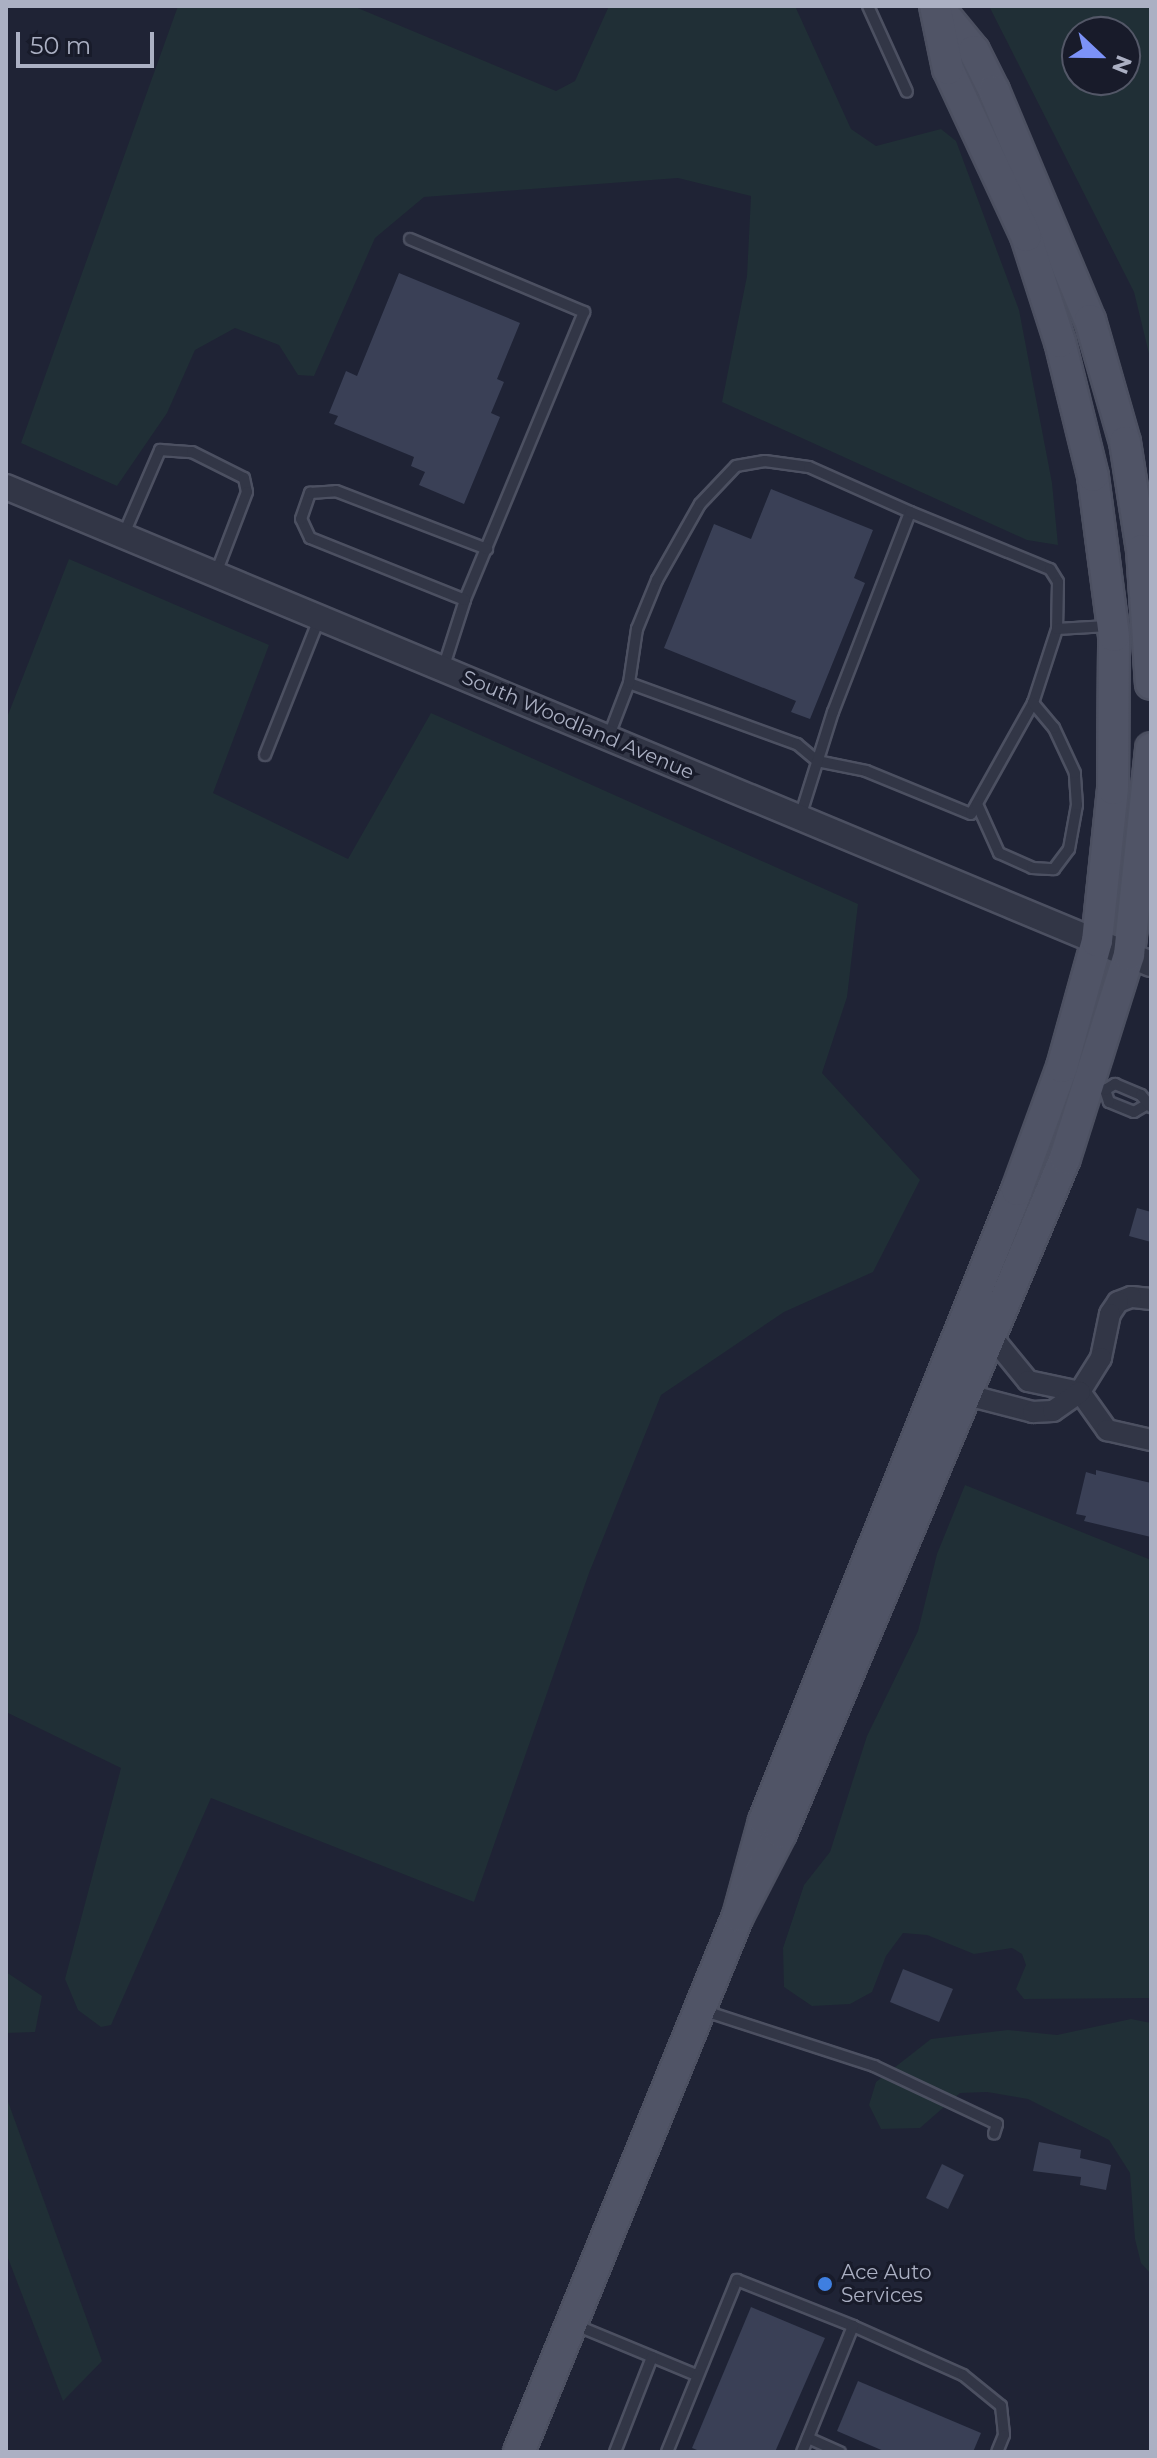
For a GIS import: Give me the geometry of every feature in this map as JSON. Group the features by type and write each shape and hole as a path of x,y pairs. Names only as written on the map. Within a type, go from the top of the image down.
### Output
{"main road":[{"path":"738,1916 764,1821 1057,1081 1097,941 1113,789 1112,626 1093,476 1060,342 1026,236 948,69 936,6"},
{"path":"936,6 974,51 994,91 1090,320 1127,457 1142,550 1151,684"},
{"path":"519,2452 738,1916 781,1833 1098,1088 1140,959 1151,748"}],"street":[{"name":"South Woodland Avenue","path":"6,487 1140,959"},
{"path":"936,1384 969,1397 1033,1412 1053,1411 1080,1392 1101,1358 1110,1314 1118,1302 1151,1299"},
{"path":"992,1337 1028,1381 1080,1392 1107,1430 1151,1440"}],"lane":[{"path":"868,6 907,92"},
{"path":"410,239 584,312 465,600 443,669"},
{"path":"123,536 160,450 192,452 244,478 247,492 216,573"},
{"path":"608,738 629,683 637,629 657,580 700,504 736,466 765,461 809,467 1050,569 1058,582 1057,629 1033,703 971,814 866,771 817,761 797,744 629,683"},
{"path":"465,600 310,538 301,519 310,493 336,491 487,549"},
{"path":"800,817 817,761 910,512"},
{"path":"265,755 320,617"},
{"path":"1057,629 1112,626"},
{"path":"977,804 999,853 1032,868 1054,869 1069,849 1077,805 1075,773 1054,728 1033,703"},
{"path":"1115,1084 1141,1095 1149,1106 1134,1112 1109,1102 1098,1088 1115,1084"},
{"path":"700,2009 874,2066 997,2124 994,2134"},
{"path":"667,2452 737,2280 853,2326 963,2375 1001,2406 1004,2435 997,2452"},
{"path":"571,2323 696,2375"},
{"path":"802,2452 853,2326"},
{"path":"615,2452 652,2357"},
{"path":"808,2438 840,2452"}],"shaded area":[{"path":"178,6 353,6 556,91 575,81 609,6 795,6 851,129 876,146 941,129 956,141 1019,310 1052,483 1058,545 1027,540 722,402 747,276 751,196 678,178 424,197 375,238 314,376 298,375 279,345 235,328 195,350 167,413 117,486 21,443"},
{"path":"989,6 1151,6 1151,362 1134,292"},
{"path":"69,559 269,645 213,793 348,859 431,713 858,904 847,997 822,1073 920,1180 873,1272 784,1312 661,1395 589,1573 474,1902 211,1798 111,2025 101,2027 78,2010 65,1979 121,1768 6,1712 6,720"},
{"path":"965,1485 1151,1560 1151,1998 1024,1999 1016,1989 1026,1965 1022,1954 1012,1948 974,1954 927,1935 903,1933 886,1956 872,1992 850,2004 812,2006 784,1987 783,1948 804,1885 830,1852 867,1736 918,1631 937,1554"},
{"path":"6,1972 42,1996 35,2032 6,2033"},
{"path":"1131,2019 1151,2023 1151,2274 1141,2263 1135,2239 1130,2173 1109,2140 1028,2099 987,2092 960,2093 920,2128 881,2129 869,2105 876,2082 931,2039 1008,2030 1057,2035"},
{"path":"6,2096 102,2361 63,2401 6,2253"}],"building":[{"path":"399,273 520,323 497,379 504,382 491,413 500,417 464,504 419,485 425,472 411,466 414,457 334,424 338,416 329,413 346,371 357,376"},
{"path":"771,489 873,530 854,578 865,583 810,719 791,712 796,701 664,648 714,524 751,539"},
{"path":"1137,1208 1151,1212 1151,1242 1129,1236"},
{"path":"1096,1470 1151,1483 1151,1537 1084,1521 1086,1516 1076,1514 1086,1472 1096,1475"},
{"path":"903,1969 953,1989 939,2022 890,2002"},
{"path":"1039,2142 1081,2150 1080,2158 1111,2165 1106,2190 1080,2185 1081,2177 1033,2171"},
{"path":"942,2164 964,2175 948,2209 926,2198"},
{"path":"751,2307 825,2338 775,2452 702,2452 692,2448"},
{"path":"858,2381 981,2433 973,2452 886,2452 837,2431"}],"place":[{"name":"Ace Auto Services","path":"825,2284"}]}
